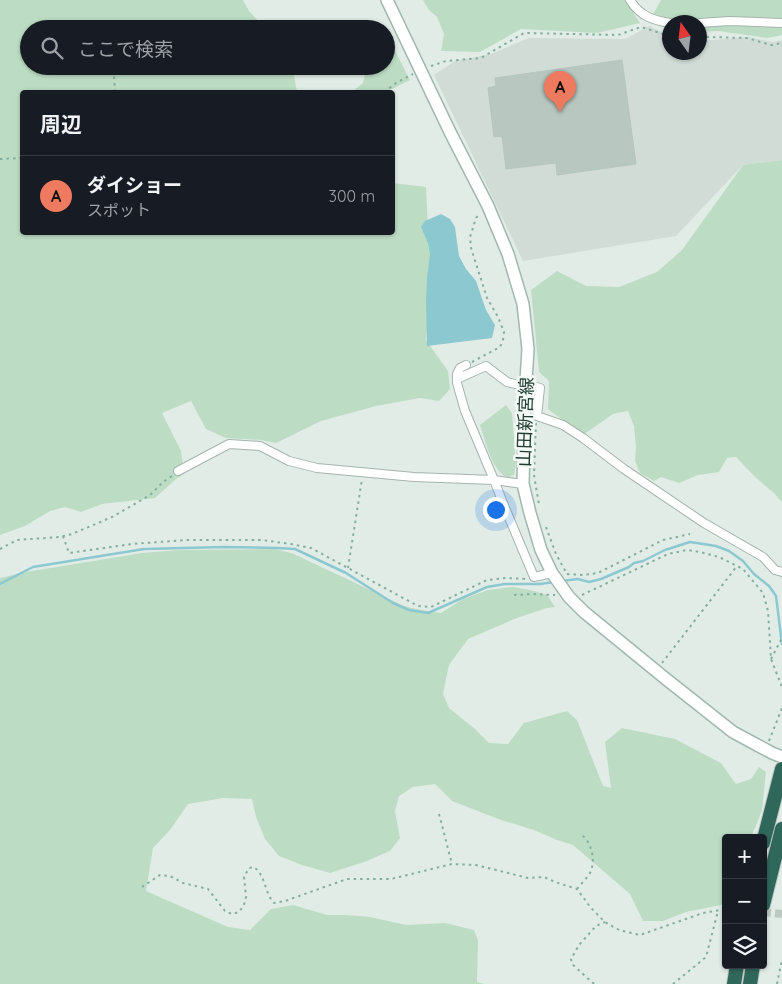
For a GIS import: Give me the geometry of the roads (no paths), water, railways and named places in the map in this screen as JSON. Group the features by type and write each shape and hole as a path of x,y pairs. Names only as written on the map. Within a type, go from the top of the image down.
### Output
{"highway":[{"path":"765,834 782,769"},
{"path":"767,890 782,829"},
{"path":"734,984 736,969"},
{"path":"750,984 752,969"}],"main road":[{"name":"山田新宮線","path":"387,0 450,132 488,206 508,254 523,304 528,348 523,484 541,550 552,573 569,597 584,612 656,671 733,732 782,757"}],"street":[{"path":"630,0 636,9 655,21 662,22"},
{"path":"707,22 728,21 782,23"},
{"path":"466,365 460,368 457,374 457,383 465,410 505,508 534,577 552,573"},
{"path":"457,378 486,366 507,382 515,384"},
{"path":"536,387 540,388 537,416 563,425 704,523 763,557 774,570 782,572"},
{"path":"178,471 229,444 260,446 289,461 317,468 414,477 494,480 523,484"}],"water":[{"path":"441,214 450,219 455,227 459,256 466,269 476,281 486,310 495,325 492,338 427,346 426,302 430,254 428,243 421,227 425,221"}],"waterway":[{"path":"562,581 578,579 589,582 601,579 665,550 690,542 716,546 729,551 743,561 754,574 769,586 776,596 782,644"},
{"path":"0,584 33,567 144,549 224,547 295,549 346,573 393,603 409,610 428,613 487,587 505,584 554,582"}],"tunnel":[{"path":"767,912 782,914"}],"place":[{"name":"ダイショー","path":"560,112"}]}
